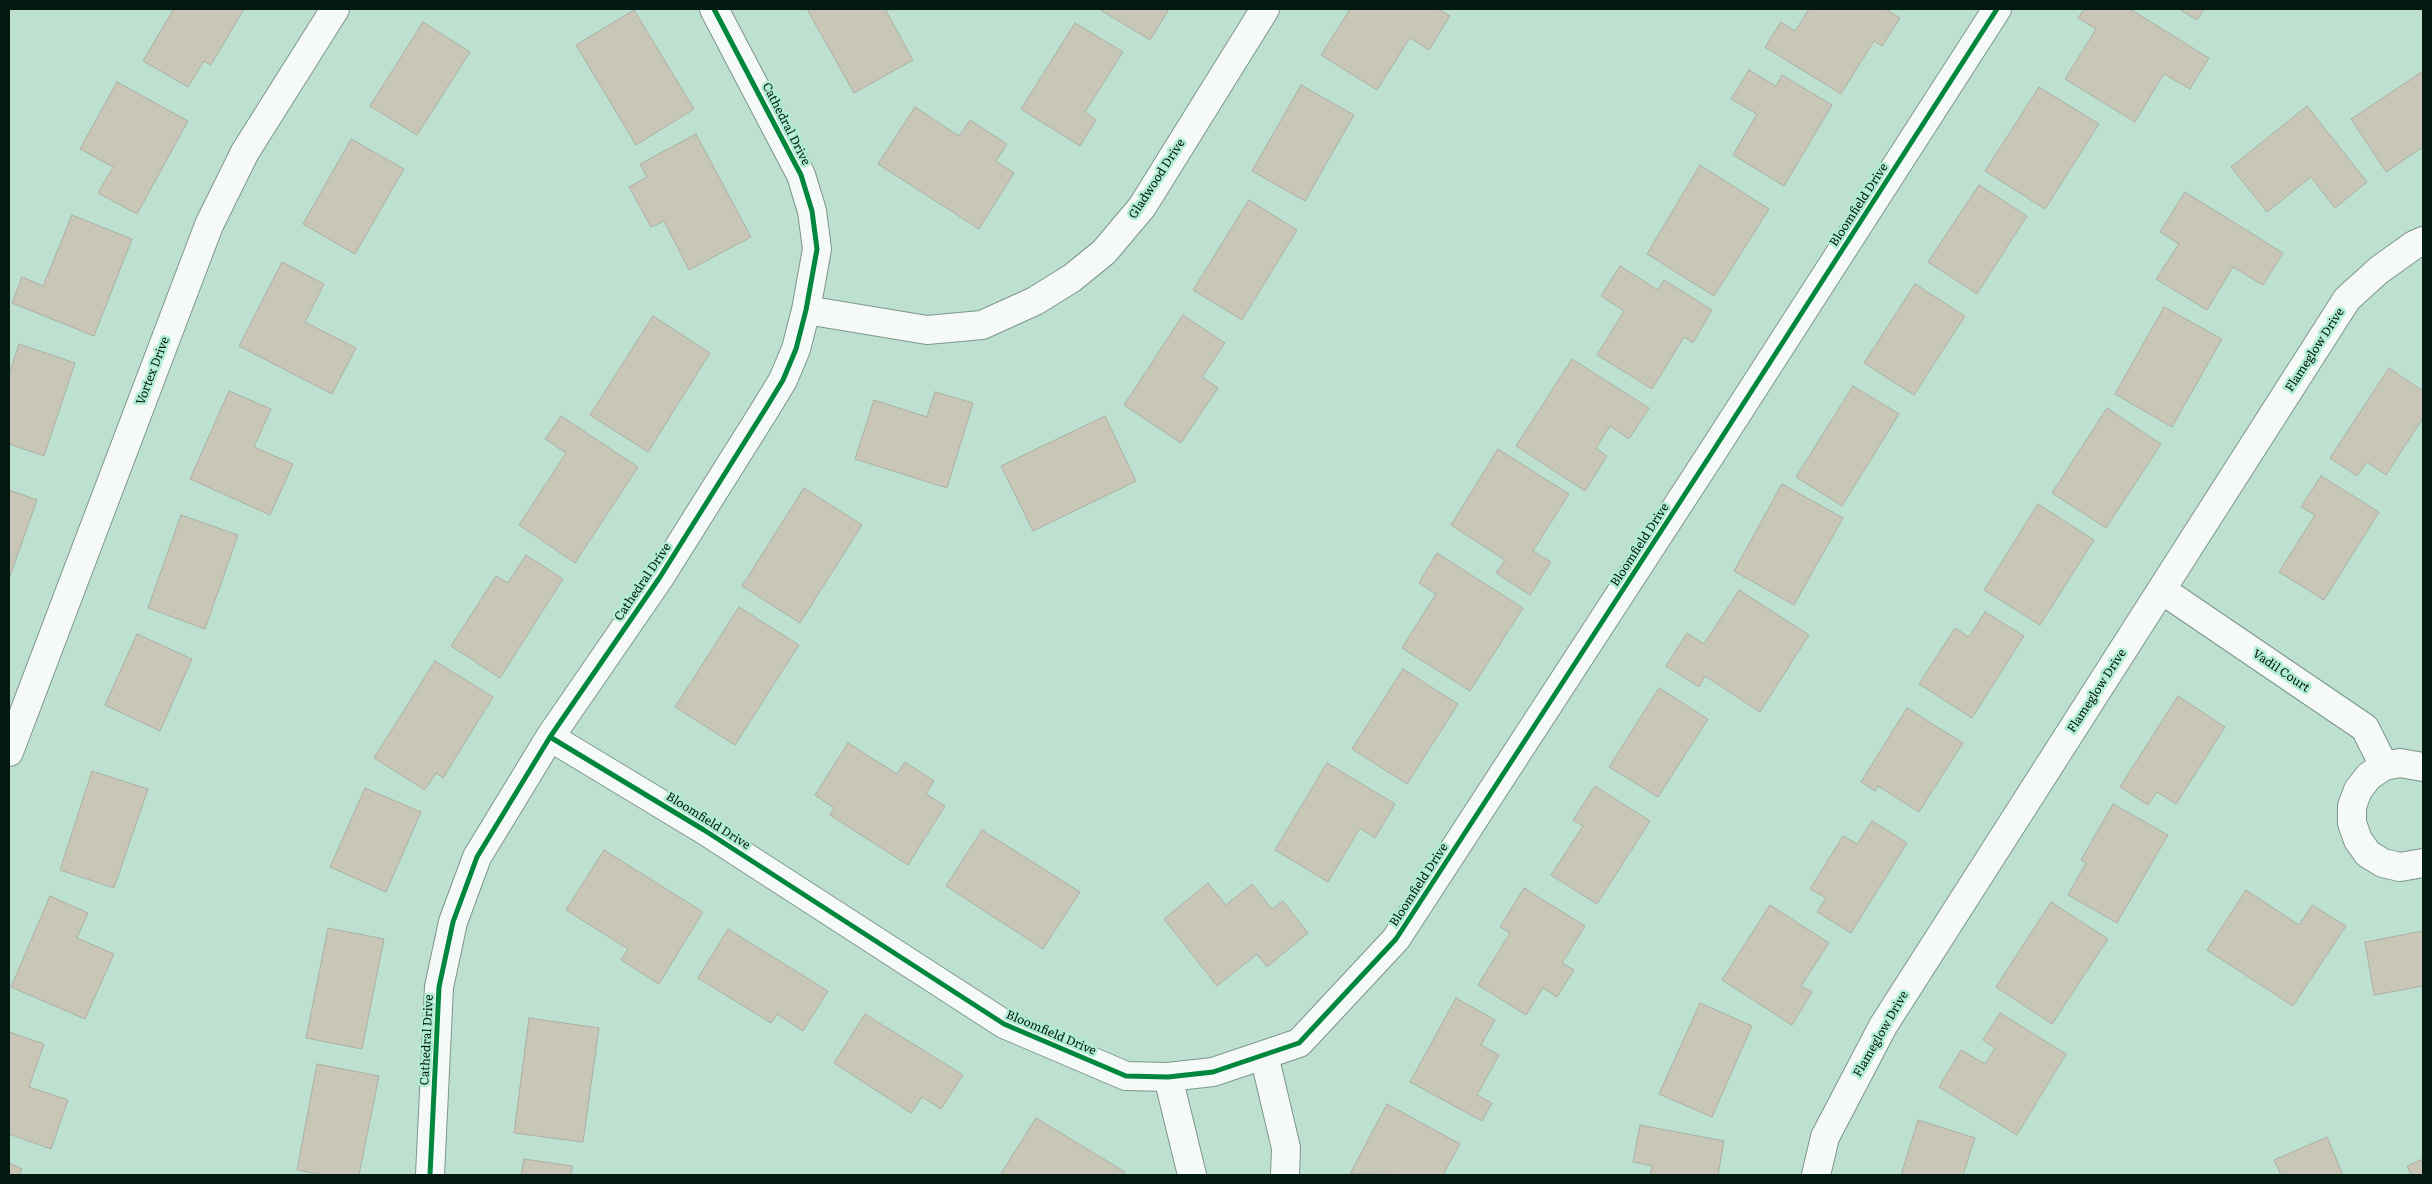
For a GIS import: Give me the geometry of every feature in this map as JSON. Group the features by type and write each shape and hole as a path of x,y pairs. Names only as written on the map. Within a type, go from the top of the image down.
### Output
{"street":[{"name":"Vortex Drive","path":"9,752 209,225 245,152 335,9"},
{"name":"Cathedral Drive","path":"430,1175 439,987 452,922 477,857 550,736 660,577 774,394 796,349 806,310 817,250 812,211 801,175 714,9"},
{"name":"Gladwood Drive","path":"806,310 928,330 982,325 1035,301 1072,278 1104,252 1142,207 1265,9"},
{"name":"Bloomfield Drive","path":"550,736 704,830 1004,1024 1126,1076 1168,1077 1213,1072 1299,1044 1396,939 1997,9"},
{"name":"Flameglow Drive","path":"1816,1175 1825,1138 1883,1026 2347,299 2379,270 2414,245 2423,241"},
{"name":"Vadil Court","path":"2162,590 2365,728 2384,766"},
{"path":"2423,767 2400,763 2384,766 2369,776 2358,790 2352,806 2352,823 2358,840 2368,854 2383,863 2400,867 2417,866 2423,863"},
{"path":"1264,1055 1286,1148 1285,1175"},
{"path":"1168,1077 1192,1175"}],"building":[{"path":"171,9 244,9 211,65 204,61 188,87 143,61 173,10"},
{"path":"807,9 885,9 913,60 854,93"},
{"path":"1099,9 1169,9 1150,40"},
{"path":"1350,9 1438,9 1450,16 1429,50 1410,38 1377,90 1321,55"},
{"path":"1809,9 1886,9 1900,18 1882,46 1874,41 1841,94 1765,47 1781,22 1795,31"},
{"path":"2084,9 2130,9 2209,58 2190,89 2164,74 2135,122 2065,79 2096,29 2078,18"},
{"path":"2179,9 2204,9 2197,20"},
{"path":"634,10 694,109 636,145 576,45"},
{"path":"423,22 470,52 417,135 370,106"},
{"path":"1075,23 1123,52 1085,112 1096,120 1080,146 1021,109"},
{"path":"1749,70 1776,86 1782,75 1832,105 1784,186 1733,155 1757,114 1731,99"},
{"path":"2423,71 2423,147 2386,172 2351,119"},
{"path":"117,82 188,121 137,214 98,193 113,167 80,149"},
{"path":"1301,85 1354,115 1305,201 1252,171"},
{"path":"2039,87 2099,124 2045,209 1985,171"},
{"path":"2307,106 2367,182 2335,208 2311,177 2267,212 2231,167"},
{"path":"915,107 959,136 970,120 1007,144 996,161 1014,173 979,229 878,164"},
{"path":"696,134 751,237 689,270 664,221 651,227 629,187 647,177 640,164"},
{"path":"351,139 404,169 355,254 303,224"},
{"path":"1700,165 1769,209 1714,296 1647,254"},
{"path":"1979,185 2027,216 1977,294 1928,262"},
{"path":"2185,192 2283,253 2263,285 2233,267 2207,310 2156,279 2179,244 2160,232"},
{"path":"1249,200 1297,230 1242,320 1193,290"},
{"path":"72,215 132,239 94,336 12,303 22,277 43,286"},
{"path":"282,262 324,284 305,322 356,348 332,394 239,346"},
{"path":"1620,266 1658,290 1664,280 1712,310 1693,343 1684,337 1652,389 1597,355 1624,311 1601,296"},
{"path":"1915,284 1965,316 1914,395 1864,363"},
{"path":"2164,307 2222,339 2172,427 2115,394"},
{"path":"1183,315 1225,343 1202,377 1218,388 1181,443 1124,405"},
{"path":"653,316 710,353 648,452 590,415"},
{"path":"19,344 75,363 44,456 9,444 9,375"},
{"path":"1572,359 1649,408 1629,439 1610,426 1596,448 1607,456 1585,491 1516,446"},
{"path":"2389,368 2423,391 2423,418 2386,475 2367,462 2357,476 2330,458"},
{"path":"1853,386 1899,414 1842,506 1796,477"},
{"path":"229,391 271,409 254,447 293,464 270,515 190,479"},
{"path":"935,392 973,403 947,488 855,459 874,400 927,417"},
{"path":"2107,408 2161,444 2106,528 2052,493"},
{"path":"561,416 638,467 575,563 519,525 566,453 545,439"},
{"path":"1105,416 1136,481 1033,531 1001,466"},
{"path":"1498,449 1569,494 1533,551 1551,562 1530,595 1496,573 1505,560 1451,525"},
{"path":"2321,476 2379,512 2324,600 2279,572 2315,515 2301,507"},
{"path":"1782,484 1843,518 1794,605 1734,571"},
{"path":"804,488 862,525 800,623 742,586"},
{"path":"9,490 37,500 10,576 9,575"},
{"path":"2038,504 2094,540 2040,625 1984,590"},
{"path":"181,515 238,535 205,629 148,608"},
{"path":"1437,553 1523,608 1470,691 1402,648 1436,594 1419,583"},
{"path":"526,555 563,579 500,678 451,646 496,576 508,583"},
{"path":"1739,590 1809,635 1760,712 1705,676 1699,687 1666,666 1687,633 1704,644"},
{"path":"739,607 799,645 735,745 675,707"},
{"path":"1985,612 2024,636 1972,718 1919,684 1955,628 1969,637"},
{"path":"137,634 192,659 160,731 105,705"},
{"path":"435,661 493,697 443,778 436,773 425,790 374,758"},
{"path":"1403,669 1458,704 1407,784 1352,749"},
{"path":"1659,688 1708,719 1658,797 1609,767"},
{"path":"2178,696 2225,727 2176,804 2157,792 2148,805 2120,787"},
{"path":"1907,708 1963,743 1919,812 1878,786 1875,791 1861,782"},
{"path":"848,743 897,774 905,762 934,781 926,794 945,806 908,865 830,815 834,808 815,795"},
{"path":"1327,763 1395,804 1375,838 1360,828 1328,882 1275,850"},
{"path":"92,771 148,789 114,888 60,870"},
{"path":"1595,786 1650,821 1597,904 1551,875 1583,826 1573,820"},
{"path":"365,788 421,812 386,892 330,867"},
{"path":"2113,804 2168,835 2117,923 2068,895 2086,863 2081,860"},
{"path":"1872,821 1907,843 1851,933 1817,912 1826,898 1810,889 1843,836 1857,844"},
{"path":"982,830 1080,892 1043,949 946,886"},
{"path":"604,850 703,912 659,984 621,960 628,949 566,910"},
{"path":"1208,883 1226,905 1252,884 1272,909 1283,901 1308,933 1267,967 1257,954 1217,986 1164,919"},
{"path":"1524,888 1585,926 1562,963 1574,970 1557,997 1543,988 1526,1015 1478,985 1510,933 1500,927"},
{"path":"2246,890 2299,925 2312,905 2346,926 2293,1006 2207,950"},
{"path":"50,896 88,913 77,938 114,954 85,1019 11,987"},
{"path":"2051,902 2108,939 2052,1024 1996,987"},
{"path":"1770,905 1829,943 1801,986 1812,992 1792,1025 1722,980"},
{"path":"328,928 384,939 362,1049 306,1038"},
{"path":"728,929 828,991 803,1031 777,1014 771,1023 698,978"},
{"path":"2423,931 2423,986 2374,995 2365,942"},
{"path":"1456,998 1495,1020 1481,1045 1499,1055 1477,1095 1492,1103 1482,1121 1410,1082"},
{"path":"1700,1003 1752,1026 1712,1117 1659,1094"},
{"path":"2000,1013 2066,1054 2017,1135 1939,1087 1961,1050 1985,1064 1995,1048 1983,1040"},
{"path":"865,1014 963,1075 941,1109 922,1097 911,1113 834,1063"},
{"path":"529,1018 599,1028 583,1142 514,1133"},
{"path":"9,1032 44,1044 29,1087 68,1100 51,1149 9,1134"},
{"path":"317,1064 379,1076 359,1175 323,1175 297,1170"},
{"path":"1387,1104 1460,1144 1443,1175 1350,1174"},
{"path":"1036,1118 1125,1172 1123,1175 1000,1175"},
{"path":"1918,1120 1975,1138 1963,1175 1901,1175"},
{"path":"1640,1125 1724,1141 1718,1175 1650,1175 1652,1166 1633,1162"},
{"path":"2327,1137 2343,1175 2281,1175 2274,1160"},
{"path":"524,1159 572,1166 571,1175 521,1175"},
{"path":"2423,1159 2423,1175 2411,1175 2407,1166"},
{"path":"9,1163 22,1169 19,1175 9,1175"}],"cycle path":[{"path":"430,1175 439,987 453,922 477,857 550,737 660,577 783,380 796,349 806,310 817,249 812,211 801,175 714,9"},
{"path":"550,737 704,830 1004,1024 1126,1076 1168,1077 1213,1072 1299,1043 1396,939 1997,9"}]}
